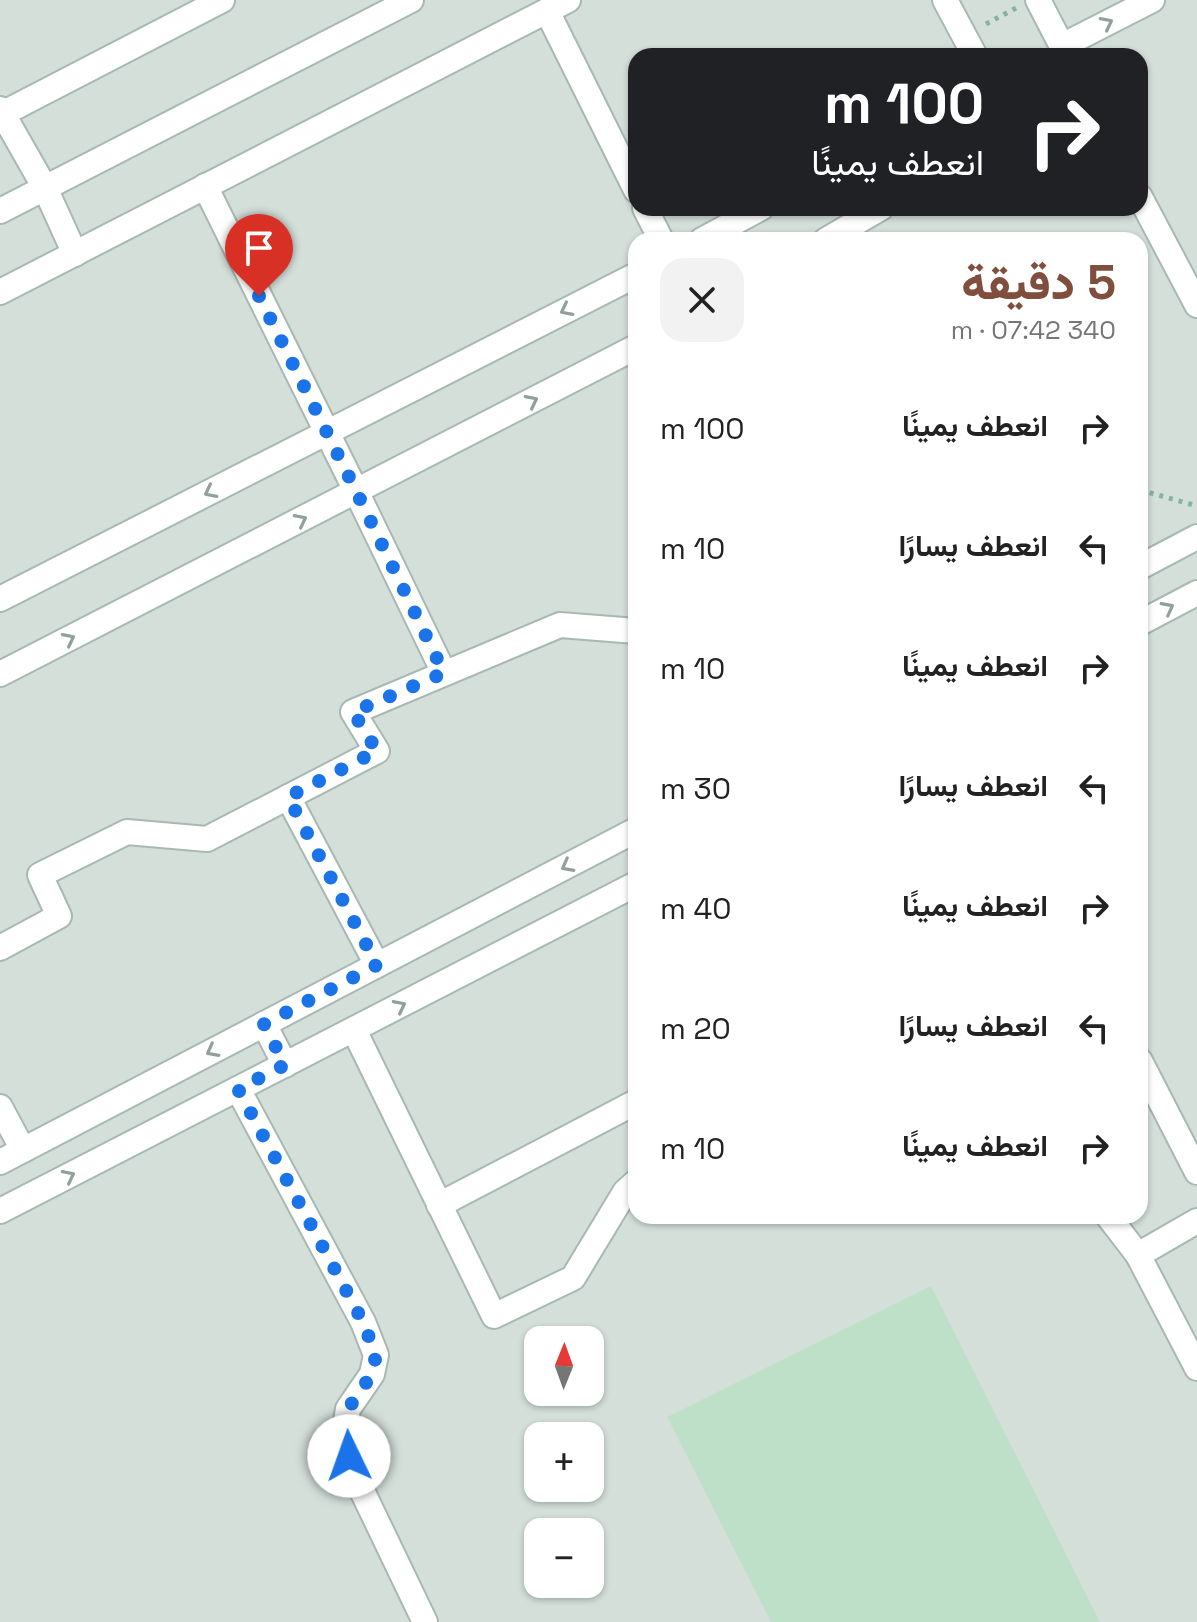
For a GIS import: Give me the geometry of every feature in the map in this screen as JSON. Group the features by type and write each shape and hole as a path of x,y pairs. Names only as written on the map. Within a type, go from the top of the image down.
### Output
{"street":[{"path":"75,254 45,188 1,112 222,0"},
{"path":"0,211 411,0"},
{"path":"945,0 969,46"},
{"path":"1070,48 1152,0"},
{"path":"1028,4 1063,48"},
{"path":"0,292 558,5 628,171"},
{"path":"205,186 444,673"},
{"path":"1148,212 1197,305"},
{"path":"717,232 746,216"},
{"path":"840,232 867,216"},
{"path":"0,599 628,279"},
{"path":"0,674 628,351"},
{"path":"1148,563 1197,537"},
{"path":"1148,619 1197,593"},
{"path":"0,948 59,916 40,875 127,832 207,839 377,751 353,712 560,625 628,630"},
{"path":"288,797 377,965"},
{"path":"0,1162 628,834"},
{"path":"0,1211 628,888"},
{"path":"264,1024 285,1065"},
{"path":"354,1030 494,1316 573,1278 628,1189"},
{"path":"1148,1077 1197,1172"},
{"path":"238,1089 363,1322 376,1355 372,1374 348,1409 343,1438 354,1474 425,1622"},
{"path":"439,1205 628,1106"},
{"path":"0,1107 23,1150"},
{"path":"1138,1255 1197,1221"},
{"path":"1114,1224 1138,1255 1197,1368"}],"path":[{"path":"969,46 1028,4"},
{"path":"1148,492 1197,506"}],"shaded area":[{"path":"0,0 1197,0 1197,1622 0,1622"}],"green space":[{"path":"931,1286 1100,1622 771,1622 667,1417"}],"route":[{"path":"259,296 444,673 353,712 377,751 288,797 377,965 264,1024 285,1065 238,1089 363,1322 376,1355 372,1374 348,1409 343,1438 349,1456"}]}
